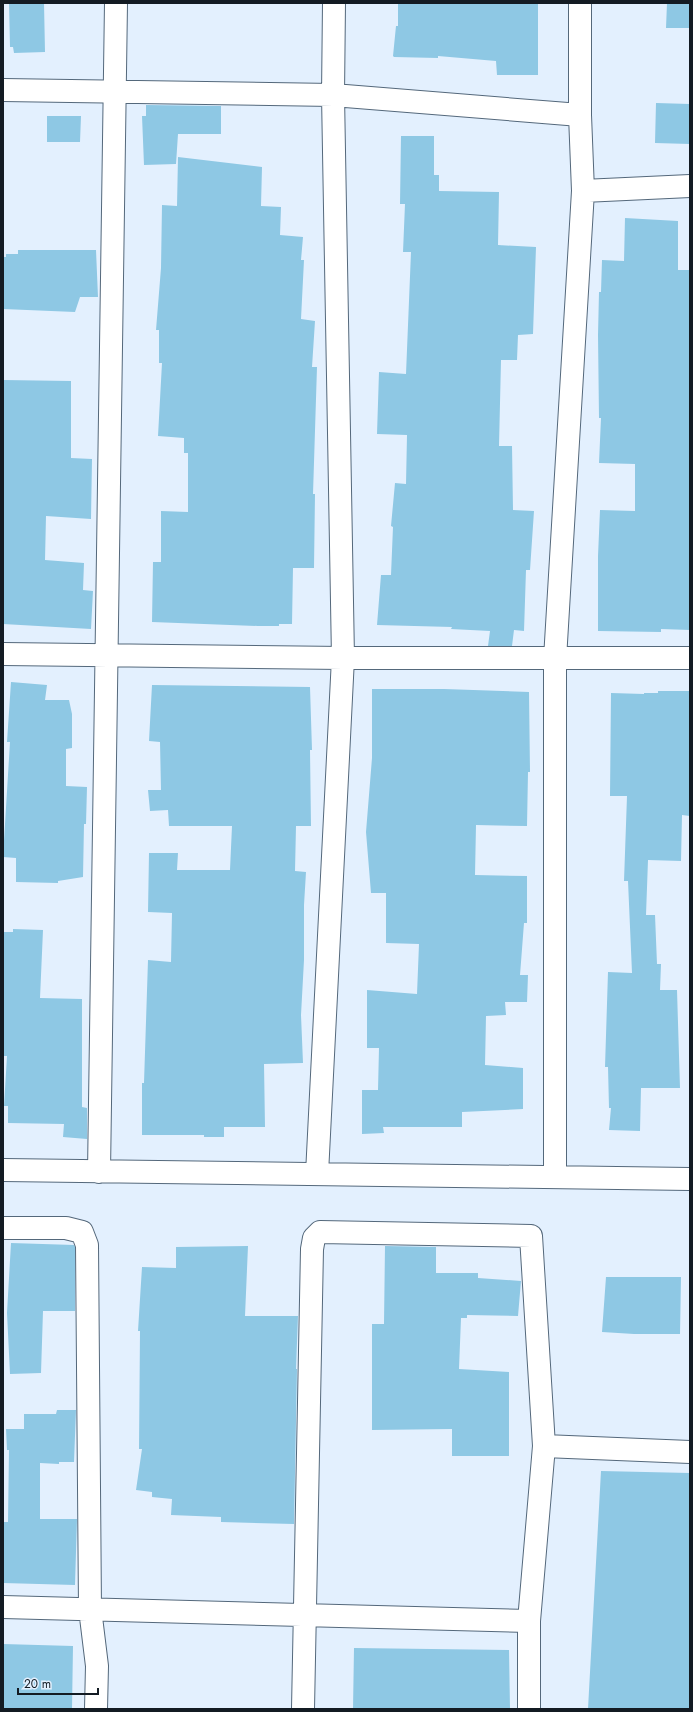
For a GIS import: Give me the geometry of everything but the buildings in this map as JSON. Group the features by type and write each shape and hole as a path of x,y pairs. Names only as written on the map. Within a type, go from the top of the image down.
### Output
{"street":[{"path":"99,1172 116,3"},
{"path":"317,1174 343,658 333,95 334,3"},
{"path":"555,1177 555,659 583,191 580,115 580,3"},
{"path":"3,90 333,95 580,115"},
{"path":"583,191 690,186"},
{"path":"3,654 343,658 690,658"},
{"path":"3,1170 690,1178"},
{"path":"3,1228 66,1228 82,1232 87,1245 90,1609 97,1666 96,1709"},
{"path":"303,1709 312,1249 314,1238 320,1232 531,1236 544,1446 530,1621 529,1709"},
{"path":"544,1446 690,1452"},
{"path":"3,1607 530,1621"}]}
